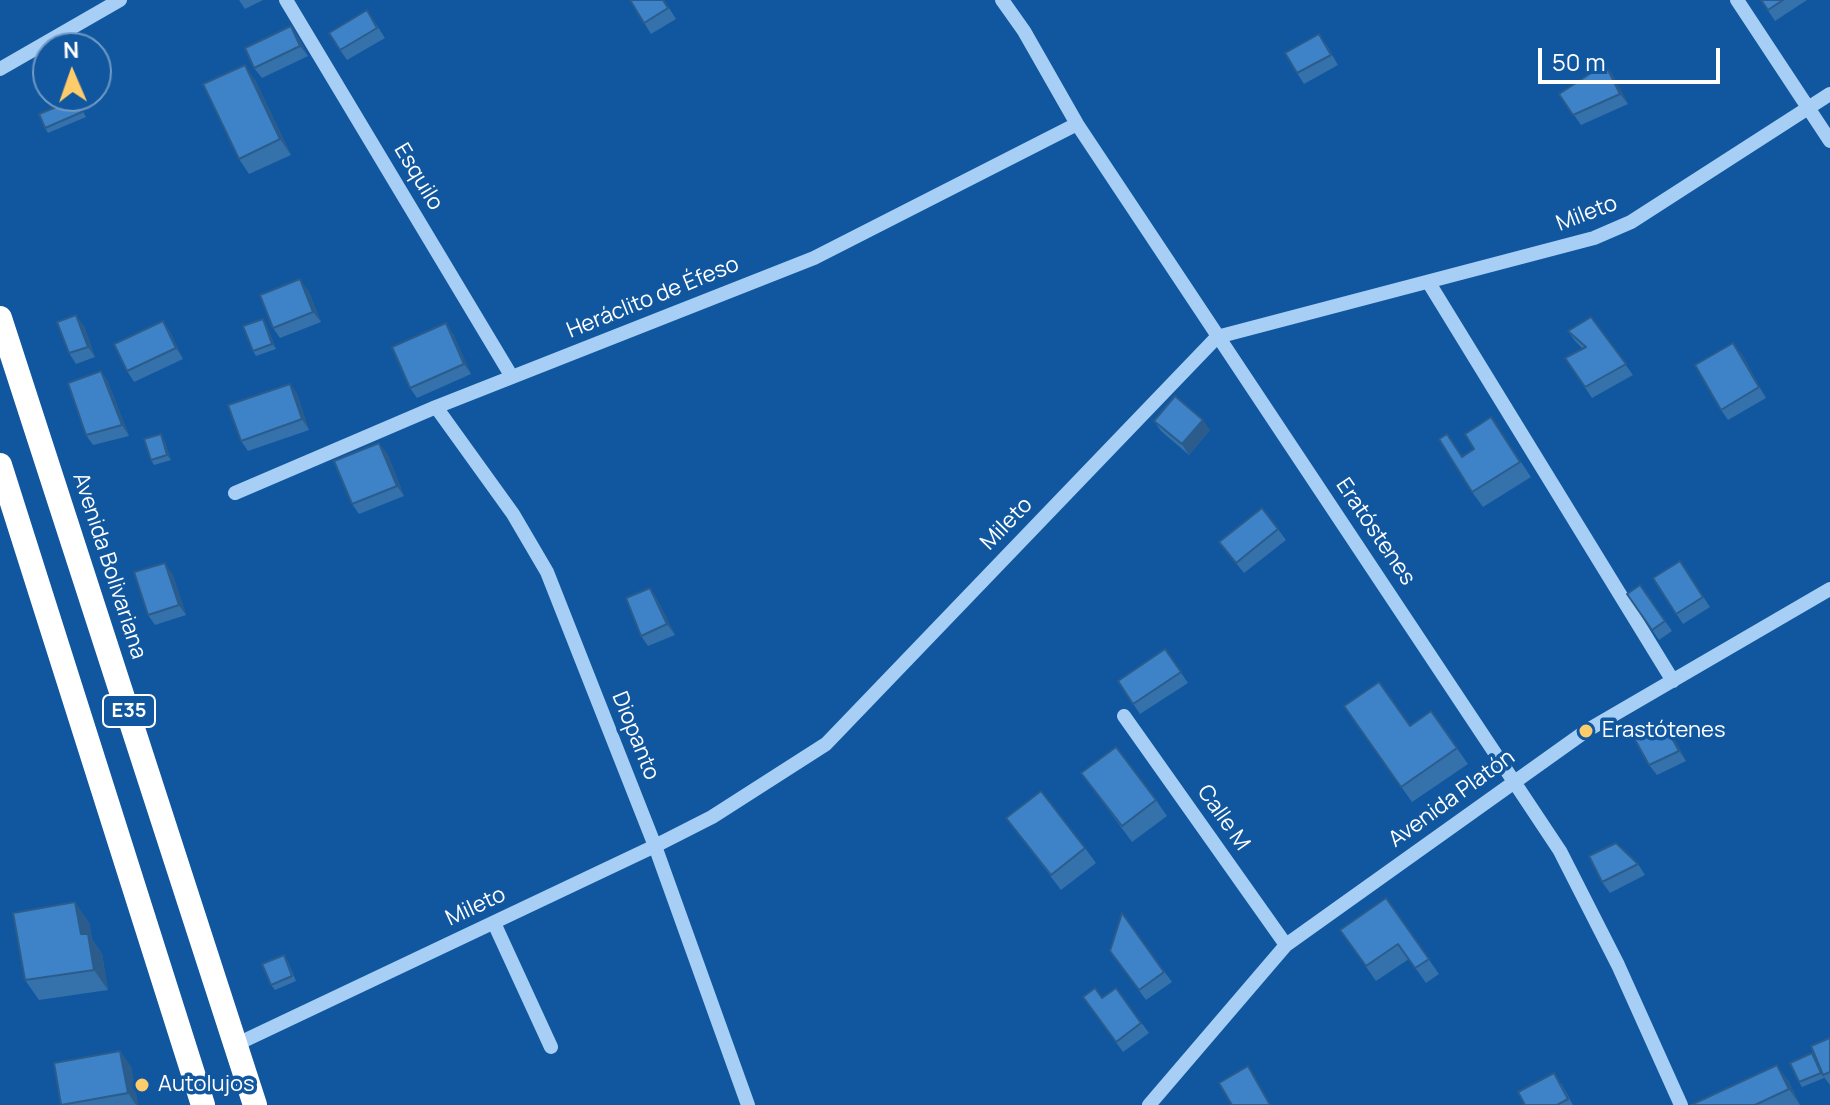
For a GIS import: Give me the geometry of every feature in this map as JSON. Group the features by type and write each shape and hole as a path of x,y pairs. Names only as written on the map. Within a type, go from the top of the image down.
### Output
{"highway":[{"name":"Avenida Bolivariana","path":"0,318 255,1105"},
{"name":"E35","path":"0,465 203,1105"}],"street":[{"path":"0,69 120,0"},
{"name":"Esquilo","path":"286,0 512,377"},
{"name":"Eratóstenes","path":"1002,0 1024,31 1077,124 1516,780 1560,851 1611,951 1681,1105"},
{"path":"1737,0 1830,141"},
{"name":"Mileto","path":"237,1044 712,817 826,744 1217,337 1560,249 1631,222 1830,94"},
{"name":"Heráclito de Éfeso","path":"235,493 436,407 814,258 1077,124"},
{"path":"1429,283 1673,681"},
{"name":"Diopanto","path":"436,407 513,514 547,572 655,846 748,1105"},
{"name":"Avenida Platón","path":"1149,1105 1286,945 1586,731 1830,589"},
{"name":"Calle M","path":"1124,716 1286,945"},
{"path":"494,923 551,1047"}],"building":[{"path":"630,0 663,0 668,8 644,23"},
{"path":"1761,0 1783,0 1768,10"},
{"path":"367,10 377,28 340,50 329,33"},
{"path":"291,26 300,46 254,68 245,48"},
{"path":"1319,34 1331,55 1297,73 1285,53"},
{"path":"1605,64 1620,94 1573,115 1559,94"},
{"path":"245,65 280,139 239,159 203,84"},
{"path":"44,112 82,112 45,128 39,114"},
{"path":"300,279 313,312 273,328 260,295"},
{"path":"76,315 88,347 69,353 57,322"},
{"path":"1591,317 1626,364 1585,387 1565,358 1586,347 1568,331"},
{"path":"263,319 272,344 253,351 243,326"},
{"path":"163,321 176,348 127,371 114,344"},
{"path":"446,323 464,364 410,388 392,347"},
{"path":"1733,343 1759,387 1721,410 1695,365"},
{"path":"101,371 122,425 86,435 68,383"},
{"path":"290,384 302,419 241,441 228,405"},
{"path":"1175,396 1203,420 1182,444 1154,421"},
{"path":"1491,417 1520,462 1472,492 1439,439 1447,434 1462,457 1474,449 1465,434"},
{"path":"161,434 167,455 151,460 144,439"},
{"path":"379,443 397,486 352,504 334,461"},
{"path":"1262,508 1278,529 1236,563 1219,542"},
{"path":"1680,561 1703,597 1676,614 1653,578"},
{"path":"165,563 179,605 148,615 134,572"},
{"path":"1640,585 1665,621 1652,630 1627,594"},
{"path":"650,588 667,624 641,636 626,598"},
{"path":"1165,649 1181,672 1133,704 1118,681"},
{"path":"1379,682 1410,726 1431,711 1457,748 1401,787 1344,706"},
{"path":"1662,720 1679,751 1649,765 1633,736"},
{"path":"1116,747 1156,800 1122,826 1081,773"},
{"path":"1041,791 1085,848 1051,875 1006,818"},
{"path":"1616,843 1638,864 1602,882 1589,856"},
{"path":"1386,898 1429,959 1415,968 1398,944 1366,966 1340,930"},
{"path":"75,902 81,934 88,934 94,970 25,980 13,913"},
{"path":"1122,913 1164,972 1139,990 1110,951"},
{"path":"284,955 292,976 271,985 262,964"},
{"path":"1095,988 1102,998 1116,988 1141,1023 1116,1042 1083,997"},
{"path":"1830,1038 1830,1072 1823,1075 1811,1046"},
{"path":"120,1051 128,1093 61,1105 54,1063"},
{"path":"1812,1053 1821,1073 1799,1082 1790,1063"},
{"path":"1777,1065 1789,1089 1755,1105 1691,1105"},
{"path":"1248,1066 1270,1105 1232,1105 1219,1083"},
{"path":"1554,1073 1568,1099 1557,1105 1525,1105 1518,1092"}],"place":[{"name":"Erastótenes","path":"1586,731"},
{"name":"Autolujos","path":"142,1085"}]}
